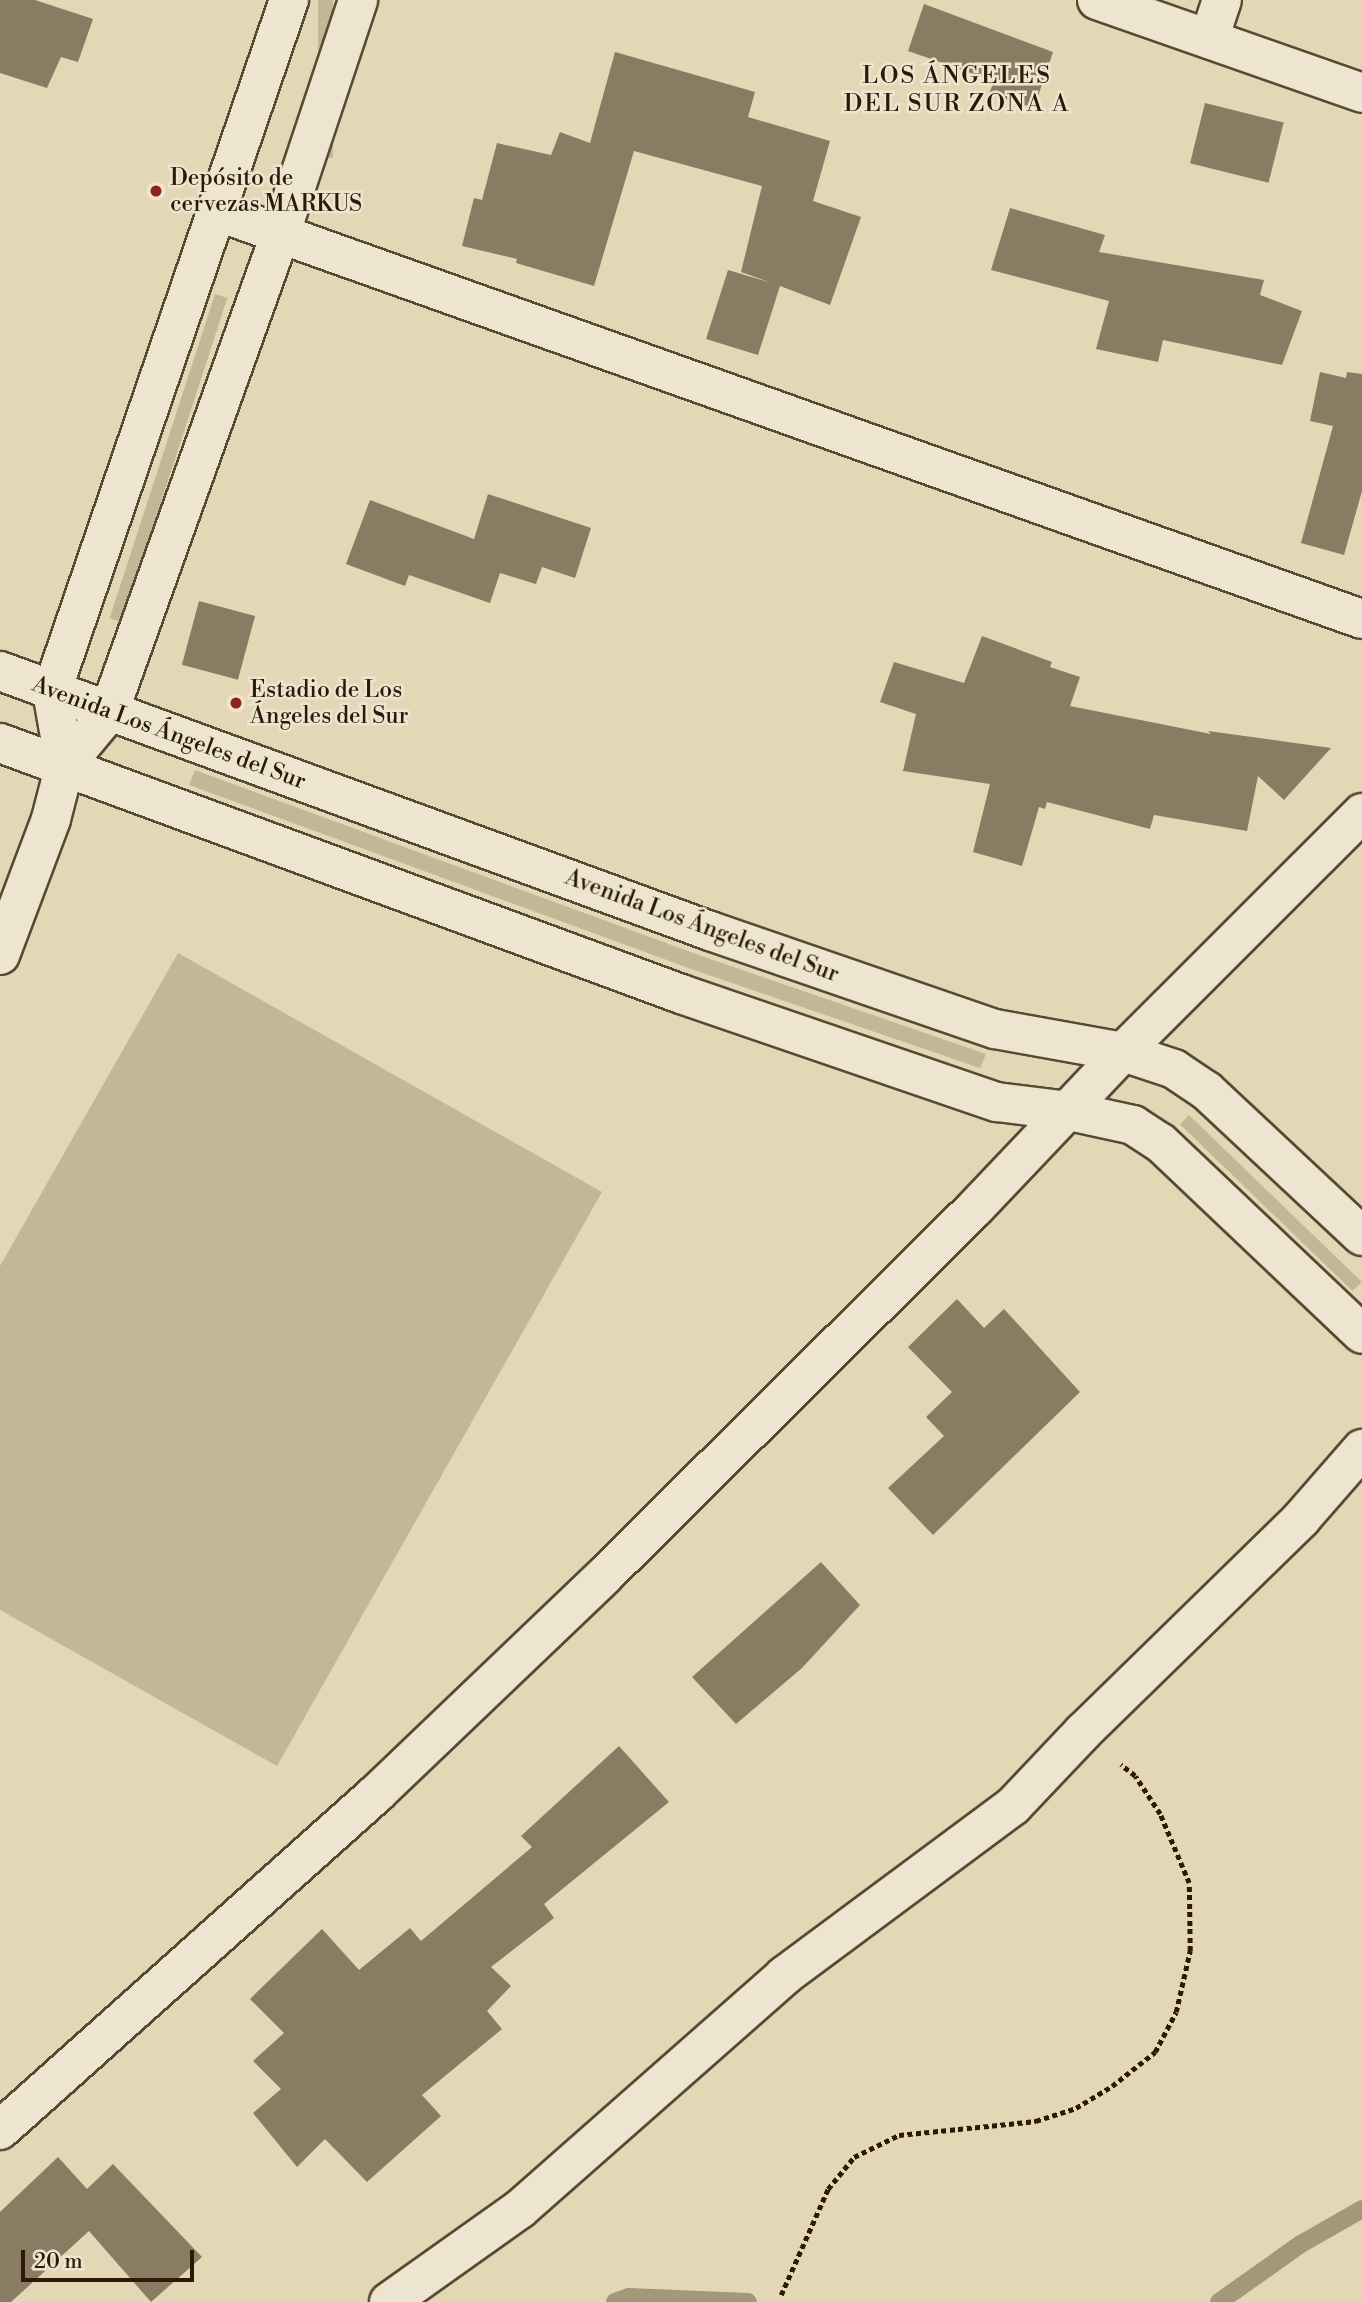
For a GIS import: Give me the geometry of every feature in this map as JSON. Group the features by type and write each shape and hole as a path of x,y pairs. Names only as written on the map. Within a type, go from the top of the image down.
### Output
{"street":[{"path":"0,955 51,819 65,765 52,691 289,0"},
{"path":"65,765 109,712 280,235 358,0"},
{"path":"1097,0 1362,93"},
{"path":"1209,39 1222,0"},
{"path":"216,211 1362,619"},
{"name":"Avenida Los Ángeles del Sur","path":"0,671 710,931 995,1029 1123,1052 1174,1069 1207,1091 1362,1236"},
{"path":"0,743 681,994 997,1102 1069,1111 1133,1125 1161,1143 1362,1334"},
{"path":"0,2130 377,1793 604,1576 1069,1111 1123,1052 1362,813"},
{"path":"389,2302 520,2209 783,1976 1013,1807 1083,1732 1301,1519 1362,1449"}],"path":[{"path":"781,2295 828,2189 853,2157 899,2135 1036,2121 1076,2108 1112,2086 1155,2052 1177,2012 1190,1951 1189,1882 1160,1814 1135,1776 1083,1732"}],"shaded area":[{"path":"318,0 333,0 333,158 318,158"},
{"path":"215,294 227,298 122,622 110,618"},
{"path":"195,770 699,955 986,1054 980,1068 694,970 189,785"},
{"path":"178,953 602,1192 277,1766 0,1610 0,1266"},
{"path":"1189,1115 1362,1282 1353,1291 1180,1124"}],"building":[{"path":"0,0 35,0 93,19 78,62 61,57 47,88 0,73"},
{"path":"924,4 1053,52 1034,108 989,94 994,81 908,51"},
{"path":"615,52 755,92 748,117 830,141 813,201 861,217 830,305 780,286 758,355 706,339 728,270 772,283 741,272 762,186 634,151 594,286 516,263 517,259 462,246 474,198 482,200 497,143 551,155 560,132 590,143"},
{"path":"1205,103 1284,123 1269,183 1190,163"},
{"path":"1010,208 1105,235 1099,252 1264,280 1260,295 1302,311 1282,365 1163,340 1158,362 1096,349 1109,301 991,270"},
{"path":"1320,372 1346,378 1347,372 1362,374 1362,491 1344,555 1301,543 1333,426 1310,421"},
{"path":"488,494 591,528 575,578 542,567 536,584 500,573 490,603 409,575 405,586 346,564 370,500 474,539"},
{"path":"199,601 255,616 238,680 182,665"},
{"path":"982,636 1052,662 1050,667 1080,677 1070,706 1211,734 1208,731 1331,748 1284,800 1258,776 1247,831 1154,815 1150,829 1047,802 1045,809 1039,807 1022,866 973,852 990,784 903,771 916,714 880,702 894,662 964,683"},
{"path":"957,1299 984,1328 1004,1309 1080,1392 933,1535 888,1488 944,1436 926,1417 952,1392 908,1347"},
{"path":"821,1562 860,1605 802,1668 736,1724 692,1677"},
{"path":"619,1746 669,1802 544,1904 554,1918 491,1967 511,1986 487,2011 502,2029 422,2095 441,2116 367,2182 325,2139 297,2167 253,2113 281,2089 253,2061 284,2033 250,1999 322,1929 359,1970 410,1928 421,1941 532,1847 521,1836"},
{"path":"58,2157 87,2189 113,2164 202,2257 151,2302 89,2231 11,2302 0,2302 0,2212"}],"waterway":[{"path":"1219,2302 1301,2244 1362,2209"},
{"path":"615,2302 629,2297 748,2302"}],"place":[{"name":"Depósito de cervezas MARKUS","path":"156,191"},
{"name":"Estadio de Los Ángeles del Sur","path":"236,703"}],"district":[{"name":"LOS ÁNGELES DEL SUR ZONA A","path":"957,91"}]}
